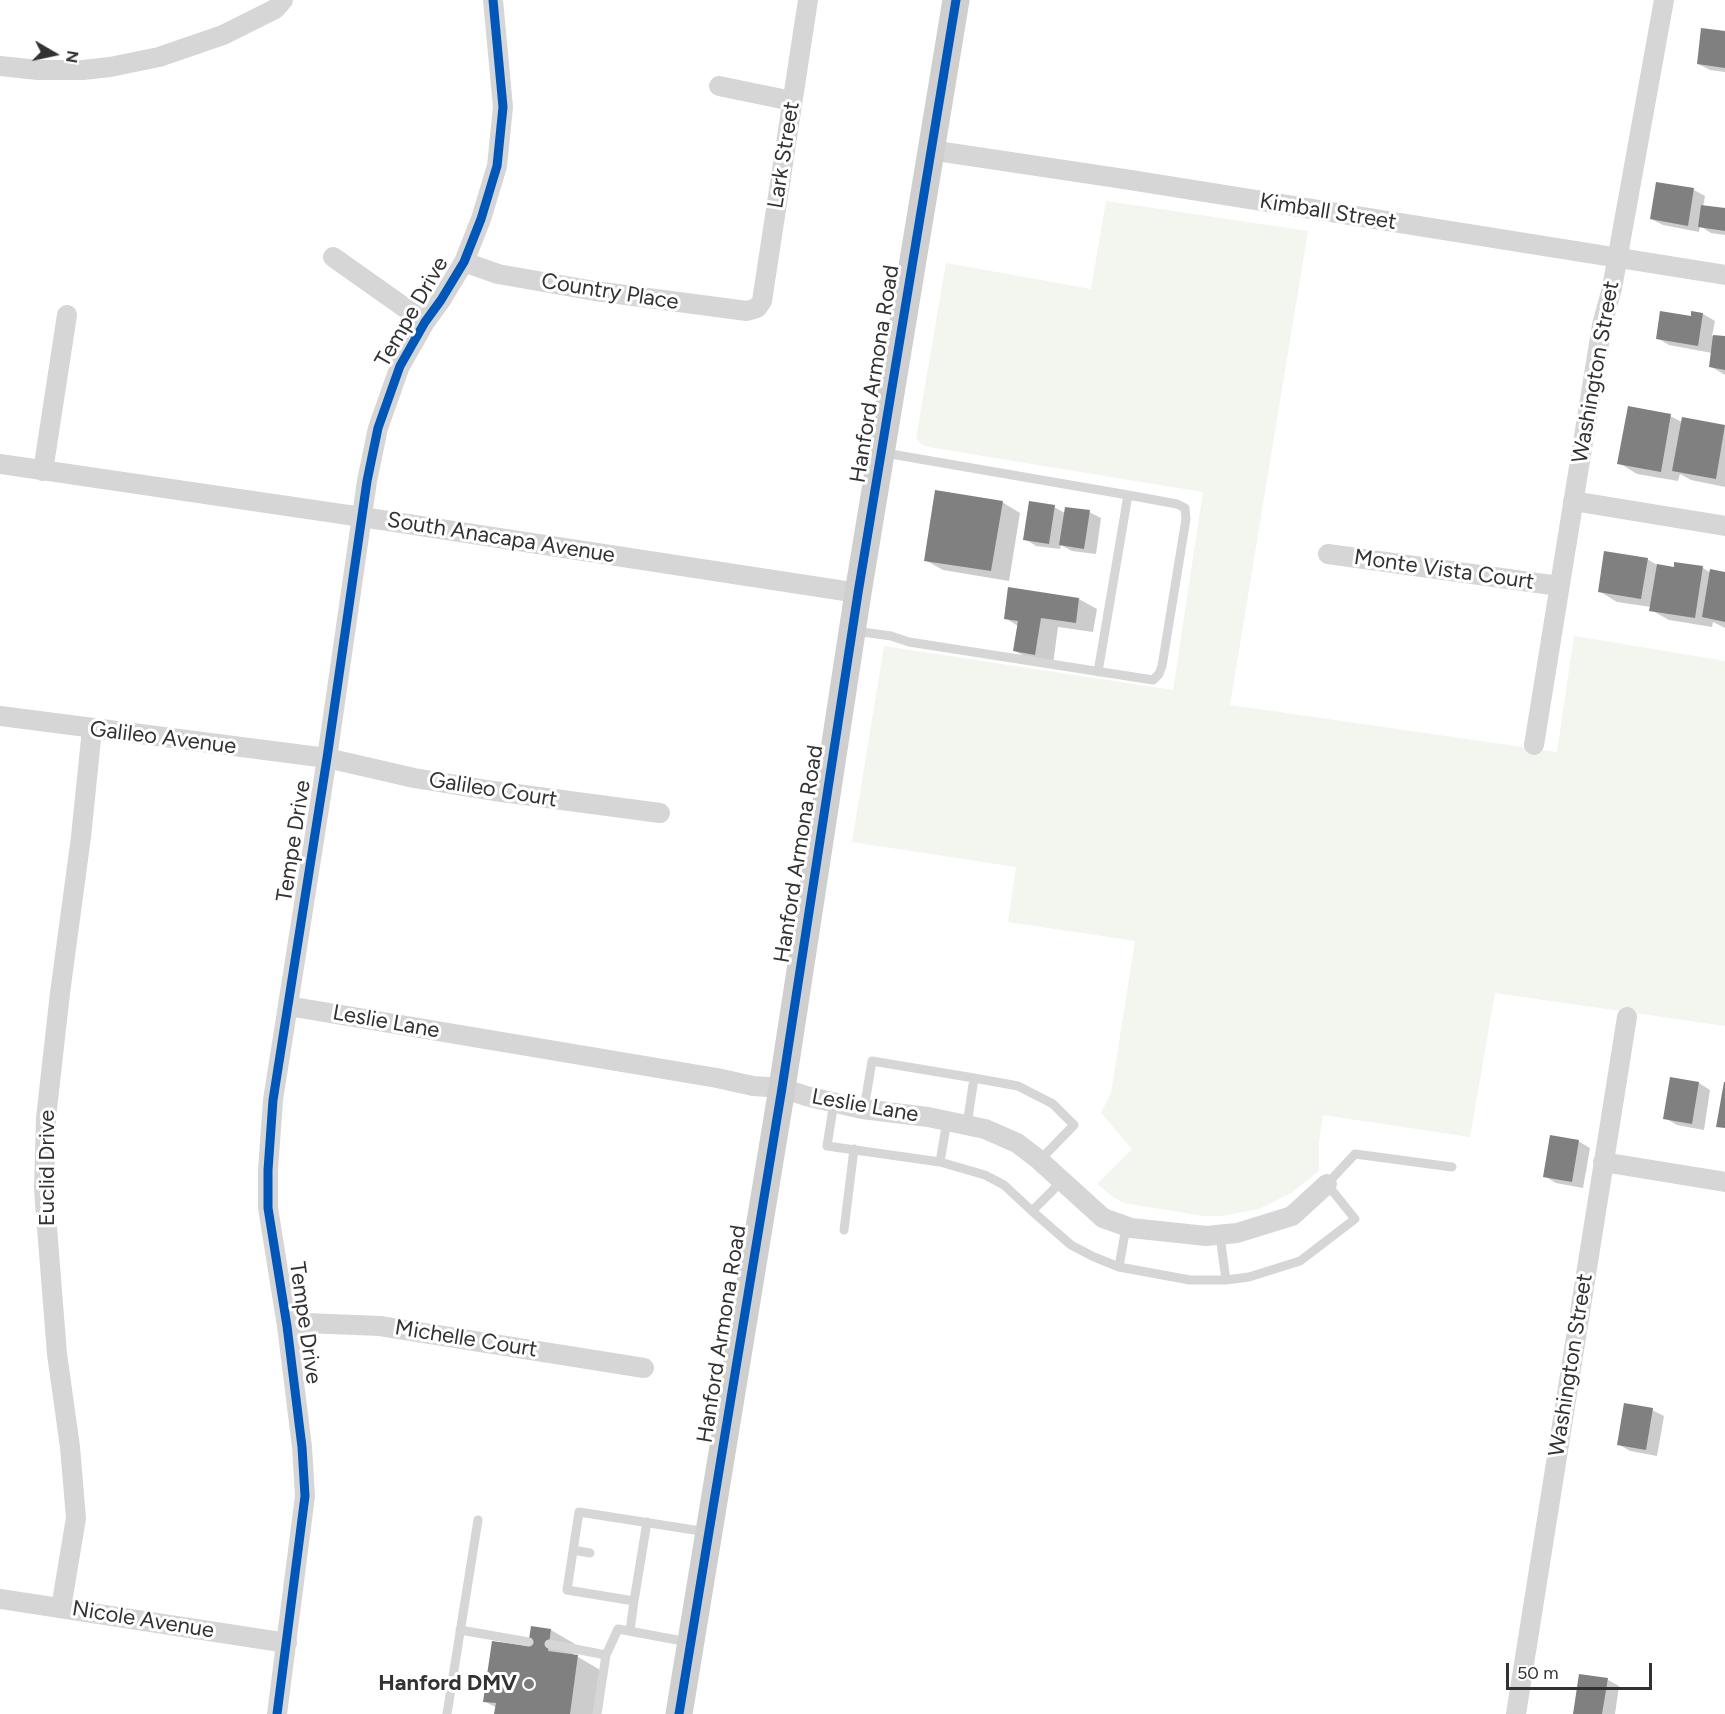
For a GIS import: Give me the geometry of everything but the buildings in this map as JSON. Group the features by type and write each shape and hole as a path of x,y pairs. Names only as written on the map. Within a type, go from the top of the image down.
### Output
{"main road":[{"name":"Hanford Armona Road","path":"679,1714 783,1088 858,593 956,0"}],"street":[{"path":"0,66 38,70 83,70 159,57 223,35 275,9 283,0"},
{"name":"Tempe Drive","path":"277,1714 305,1496 302,1447 287,1326 268,1208 273,1100 369,471 385,405 400,366 424,322 441,300 464,262 497,166 503,108 493,0"},
{"name":"Lark Street","path":"758,308 762,301 808,0"},
{"name":"Washington Street","path":"1534,745 1602,324 1612,288 1664,0"},
{"path":"719,86 792,101"},
{"name":"Kimball Street","path":"930,150 1725,275"},
{"path":"333,257 424,322"},
{"name":"Country Place","path":"464,262 498,274 595,291 747,311 758,308"},
{"path":"43,471 67,315"},
{"name":"South Anacapa Avenue","path":"0,464 858,593"},
{"path":"1573,501 1725,526"},
{"name":"Monte Vista Court","path":"1328,554 1559,586"},
{"name":"Galileo Avenue","path":"0,716 327,758"},
{"name":"Euclid Drive","path":"61,1608 76,1518 70,1447 57,1354 44,1190 46,1118 92,729"},
{"name":"Galileo Court","path":"327,758 460,786 660,813"},
{"name":"Leslie Lane","path":"288,1006 753,1086 783,1088 864,1109 985,1129 1017,1143 1040,1160 1093,1212 1126,1227 1220,1236 1237,1233 1292,1216 1328,1184"},
{"name":"Washington Street","path":"1516,1714 1628,1017"},
{"path":"1603,1162 1725,1182"},
{"name":"Michelle Court","path":"287,1326 305,1323 380,1326 644,1368"},
{"name":"Nicole Avenue","path":"0,1599 287,1642"}],"lane":[{"path":"853,630 891,636 909,642 1153,680 1159,674 1162,666 1186,519 1185,508 1177,504 1128,495 882,453"},
{"path":"1098,672 1128,495"},
{"path":"864,1109 872,1061 1018,1086 1053,1104 1074,1125 1040,1160"},
{"path":"967,1125 974,1078"},
{"path":"834,1102 827,1146 940,1162 996,1180 1019,1197 1071,1245 1094,1257 1119,1267 1190,1280 1226,1280 1249,1277 1300,1261 1355,1219 1328,1184 1355,1154 1452,1167"},
{"path":"940,1162 947,1121"},
{"path":"844,1230 854,1149"},
{"path":"1032,1211 1062,1181"},
{"path":"1119,1267 1126,1227"},
{"path":"1220,1236 1226,1280"},
{"path":"634,1601 567,1590 579,1512 709,1532"},
{"path":"447,1714 478,1520"},
{"path":"630,1631 636,1560 646,1522"},
{"path":"573,1550 590,1553"},
{"path":"597,1714 606,1655 618,1629 691,1642"},
{"path":"460,1630 529,1642"},
{"path":"549,1644 606,1655"}],"shaded area":[{"path":"1106,201 1308,231 1230,705 1557,752 1574,636 1725,661 1725,1026 1495,993 1470,1137 1323,1115 1319,1141 1319,1171 1291,1193 1259,1209 1222,1216 1203,1216 1124,1203 1097,1184 1132,1149 1101,1113 1111,1093 1135,941 1008,922 1016,867 852,842 884,646 1173,690 1203,492 928,447 916,438 946,263 1091,289"}],"cycle path":[{"path":"277,1714 305,1496 302,1447 287,1326 268,1208 273,1100 327,758 367,481 378,428 400,366 464,262 481,219 497,166 503,107 493,0"},
{"path":"679,1714 782,1088 858,593 956,0"}],"place":[{"name":"Hanford DMV","path":"529,1684"}]}
